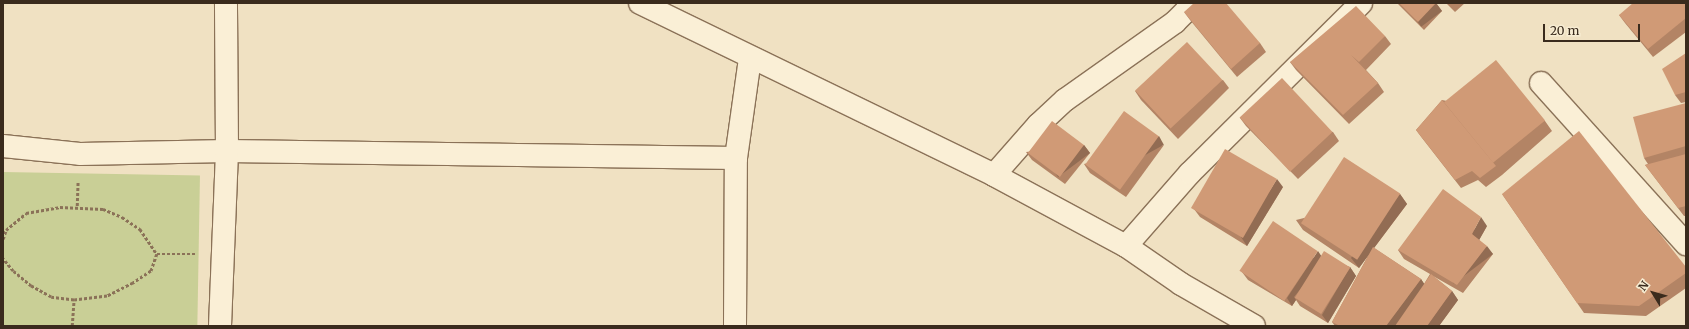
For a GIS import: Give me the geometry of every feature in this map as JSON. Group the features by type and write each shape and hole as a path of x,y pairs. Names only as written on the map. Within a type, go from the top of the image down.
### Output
{"street":[{"path":"220,326 227,151 226,3"},
{"path":"640,3 750,58 994,175 1126,246 1181,284 1254,326"},
{"path":"994,175 1038,125 1065,100 1175,22 1187,10 1189,3"},
{"path":"1126,246 1196,167 1361,3"},
{"path":"735,326 736,158 750,58"},
{"path":"1541,83 1686,244"},
{"path":"3,146 80,154 227,151 736,158"}],"path":[{"path":"3,239 6,230 26,213 60,207 103,209 122,217 140,228 157,254"},
{"path":"157,254 223,255"},
{"path":"3,259 13,271 38,290 51,297 74,300 107,296 133,283 151,271 157,254"},
{"path":"72,326 74,300"}],"green space":[{"path":"3,172 200,175 197,326 3,326"}],"building":[{"path":"1194,3 1226,3 1260,43 1231,69 1184,12"},
{"path":"1399,3 1436,3 1418,22"},
{"path":"1633,3 1684,3 1686,5 1686,18 1648,49 1619,15"},
{"path":"1356,6 1385,36 1359,62 1351,55 1378,83 1343,115 1290,62"},
{"path":"1187,42 1222,80 1171,128 1135,90"},
{"path":"1686,53 1686,92 1675,95 1662,69"},
{"path":"1496,60 1545,121 1493,163 1444,102"},
{"path":"1282,78 1332,132 1290,172 1240,118"},
{"path":"1442,100 1496,166 1480,178 1472,171 1455,180 1416,130"},
{"path":"1686,103 1686,146 1644,158 1633,117"},
{"path":"1124,111 1159,136 1120,190 1085,164"},
{"path":"1052,121 1084,145 1060,177 1028,153"},
{"path":"1579,131 1686,267 1686,273 1639,306 1577,303 1502,194"},
{"path":"1225,149 1277,179 1243,238 1191,208"},
{"path":"1686,154 1686,206 1678,208 1645,165"},
{"path":"1344,157 1400,193 1357,260 1301,223"},
{"path":"1443,189 1481,217 1472,234 1487,246 1457,285 1398,250"},
{"path":"1273,221 1318,251 1284,301 1239,271"},
{"path":"1373,247 1421,279 1386,326 1340,326 1332,322"},
{"path":"1324,251 1350,267 1321,314 1295,298"},
{"path":"1431,274 1452,291 1427,326 1395,326"}]}
